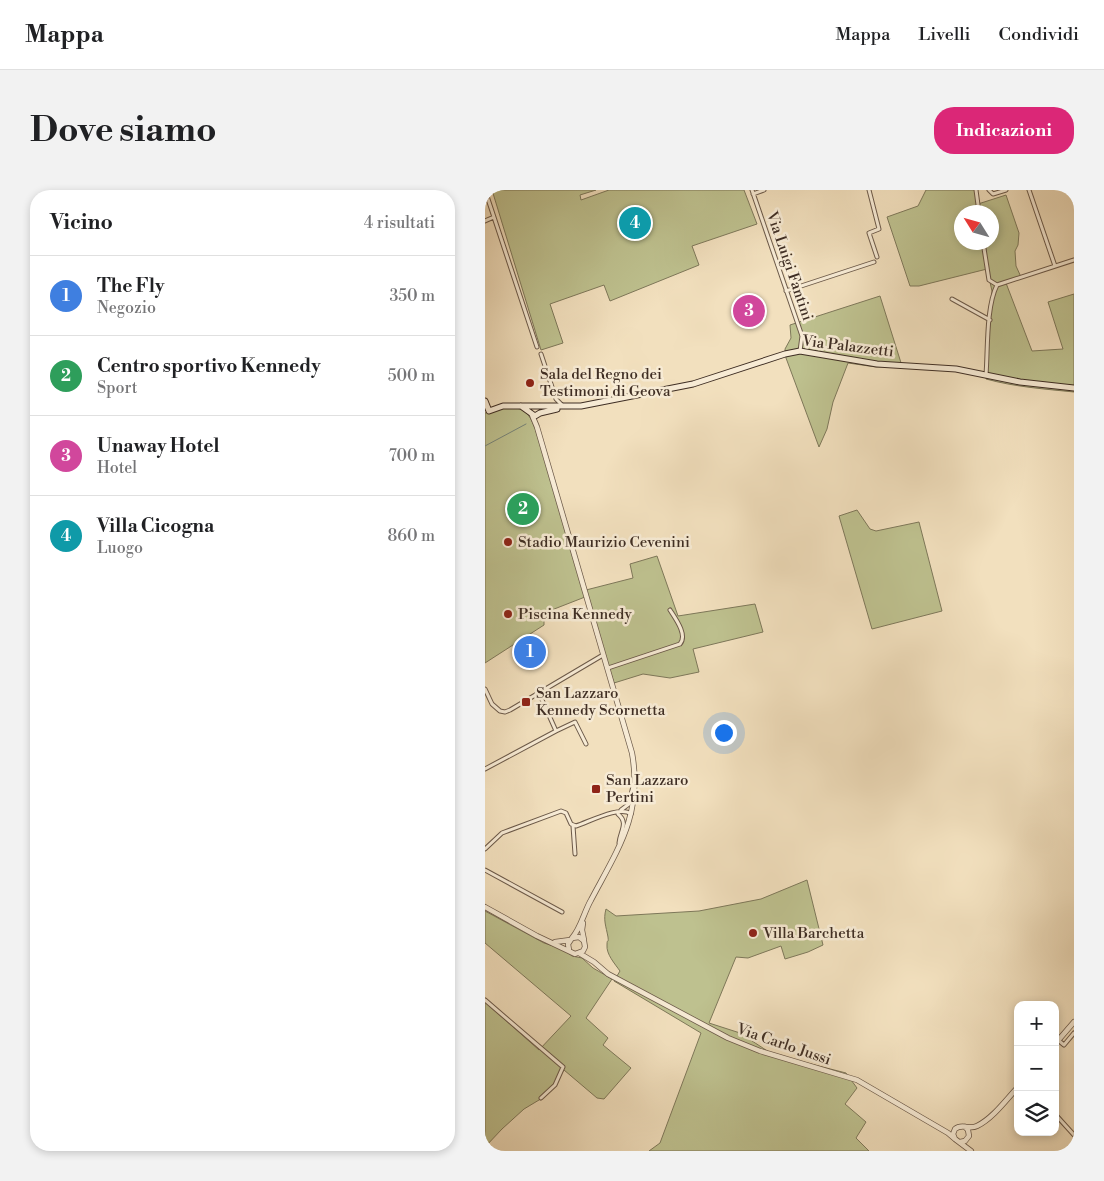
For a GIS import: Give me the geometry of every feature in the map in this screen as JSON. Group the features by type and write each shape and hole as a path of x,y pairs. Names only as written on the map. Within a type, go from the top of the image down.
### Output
{"main road":[{"name":"Via Palazzetti","path":"487,412 503,406 581,406 693,384 785,354 800,351 877,364 955,369 1019,382 1074,388"},
{"path":"485,401 487,412"},
{"path":"520,406 535,414"},
{"path":"536,406 540,409 535,414 531,408 536,406"},
{"name":"Via Palazzetti","path":"535,414 564,407"}],"street":[{"path":"485,190 537,347"},
{"path":"752,192 764,190"},
{"path":"869,190 879,229 869,233 877,257"},
{"path":"976,190 978,205"},
{"path":"989,190 993,194 1006,190"},
{"path":"1029,190 1055,266"},
{"name":"Via Luigi Fantini","path":"752,192 802,336 800,351"},
{"path":"485,221 494,217"},
{"path":"984,250 989,280 997,285"},
{"path":"986,375 990,320 994,292 997,285 1074,260"},
{"path":"786,291 874,262"},
{"path":"952,299 990,320"},
{"path":"541,354 556,399 564,407"},
{"path":"552,406 556,399"},
{"path":"535,414 537,427 632,753 635,781 635,795 628,827 584,914 578,930 568,944 569,950"},
{"path":"607,668 680,644 683,641 683,636 670,610"},
{"path":"485,692 495,707 505,712 515,708 603,655"},
{"path":"539,694 556,731"},
{"path":"485,769 575,722 586,744"},
{"path":"619,812 629,804 635,781"},
{"path":"485,849 502,833 561,811 567,813 573,826 575,854"},
{"path":"573,826 611,813 627,811 631,815"},
{"path":"619,812 624,824 619,839 619,846"},
{"path":"485,870 562,912"},
{"path":"486,907 537,936 575,954 585,947 582,930 584,914"},
{"path":"553,942 579,937 584,941"},
{"name":"Via Carlo Jussi","path":"585,947 594,962"},
{"name":"Via Carlo Jussi","path":"579,953 594,962 608,974 729,1038 760,1051 857,1080 943,1130 969,1150"},
{"path":"485,1000 563,1067 555,1085 541,1098"},
{"path":"1059,1040 1074,1022"},
{"path":"1059,1043 1064,1045 1074,1033 1069,1028"},
{"path":"955,1129 953,1134 957,1140 968,1137 973,1128 988,1118 1014,1091"},
{"path":"1059,1119 1074,1136"},
{"path":"943,1130 955,1129 961,1126 973,1128"},
{"name":"Via Carlo Jussi","path":"965,1127 968,1130 969,1150"}],"green space":[{"path":"492,190 596,190 580,195 581,200 609,190 744,190 757,224 692,246 699,265 610,301 604,285 550,304 563,343 541,350"},
{"path":"926,190 976,190 978,204 1006,195 1019,233 1018,245 1015,251 1016,266 1021,277 1006,283 1032,351 1063,349 1048,302 1074,294 1074,392 1019,386 986,379 992,291 987,269 919,286 910,286 887,217 918,206"},
{"path":"880,296 902,366 876,367 848,363 833,402 827,429 819,447 786,358 785,349 791,338 790,325"},
{"path":"504,406 520,409 527,413 535,428 586,590 633,578 630,564 657,556 678,616 755,604 763,632 693,649 699,672 670,678 643,674 614,683 585,597 544,613 544,625 485,663 485,413"},
{"path":"857,510 870,529 876,531 919,522 942,611 872,629 839,516"},
{"path":"807,880 823,945 785,959 781,946 748,958 736,957 709,1023 740,1033 772,1054 846,1073 857,1088 845,1104 866,1122 856,1138 869,1151 649,1151 660,1143 701,1033 614,981 620,971 611,959 607,948 606,909 616,916 699,911 761,899"},
{"path":"485,911 544,943 563,949 572,956 582,958 593,968 612,979 586,1018 608,1038 603,1045 631,1068 604,1099 597,1098 564,1070 544,1097 524,1109 485,1147 485,1002 539,1050 571,1016 485,943"}],"waterway":[{"path":"485,446 526,424"}],"place":[{"name":"Villa Cicogna","path":"635,223"},
{"name":"Unaway Hotel","path":"749,311"},
{"name":"Sala del Regno dei Testimoni di Geova","path":"530,383"},
{"name":"Centro sportivo Kennedy","path":"523,509"},
{"name":"Stadio Maurizio Cevenini","path":"508,542"},
{"name":"Piscina Kennedy","path":"508,614"},
{"name":"The Fly","path":"530,652"},
{"name":"San Lazzaro Kennedy Scornetta","path":"526,702"},
{"name":"San Lazzaro Pertini","path":"596,789"},
{"name":"Villa Barchetta","path":"753,933"}]}
